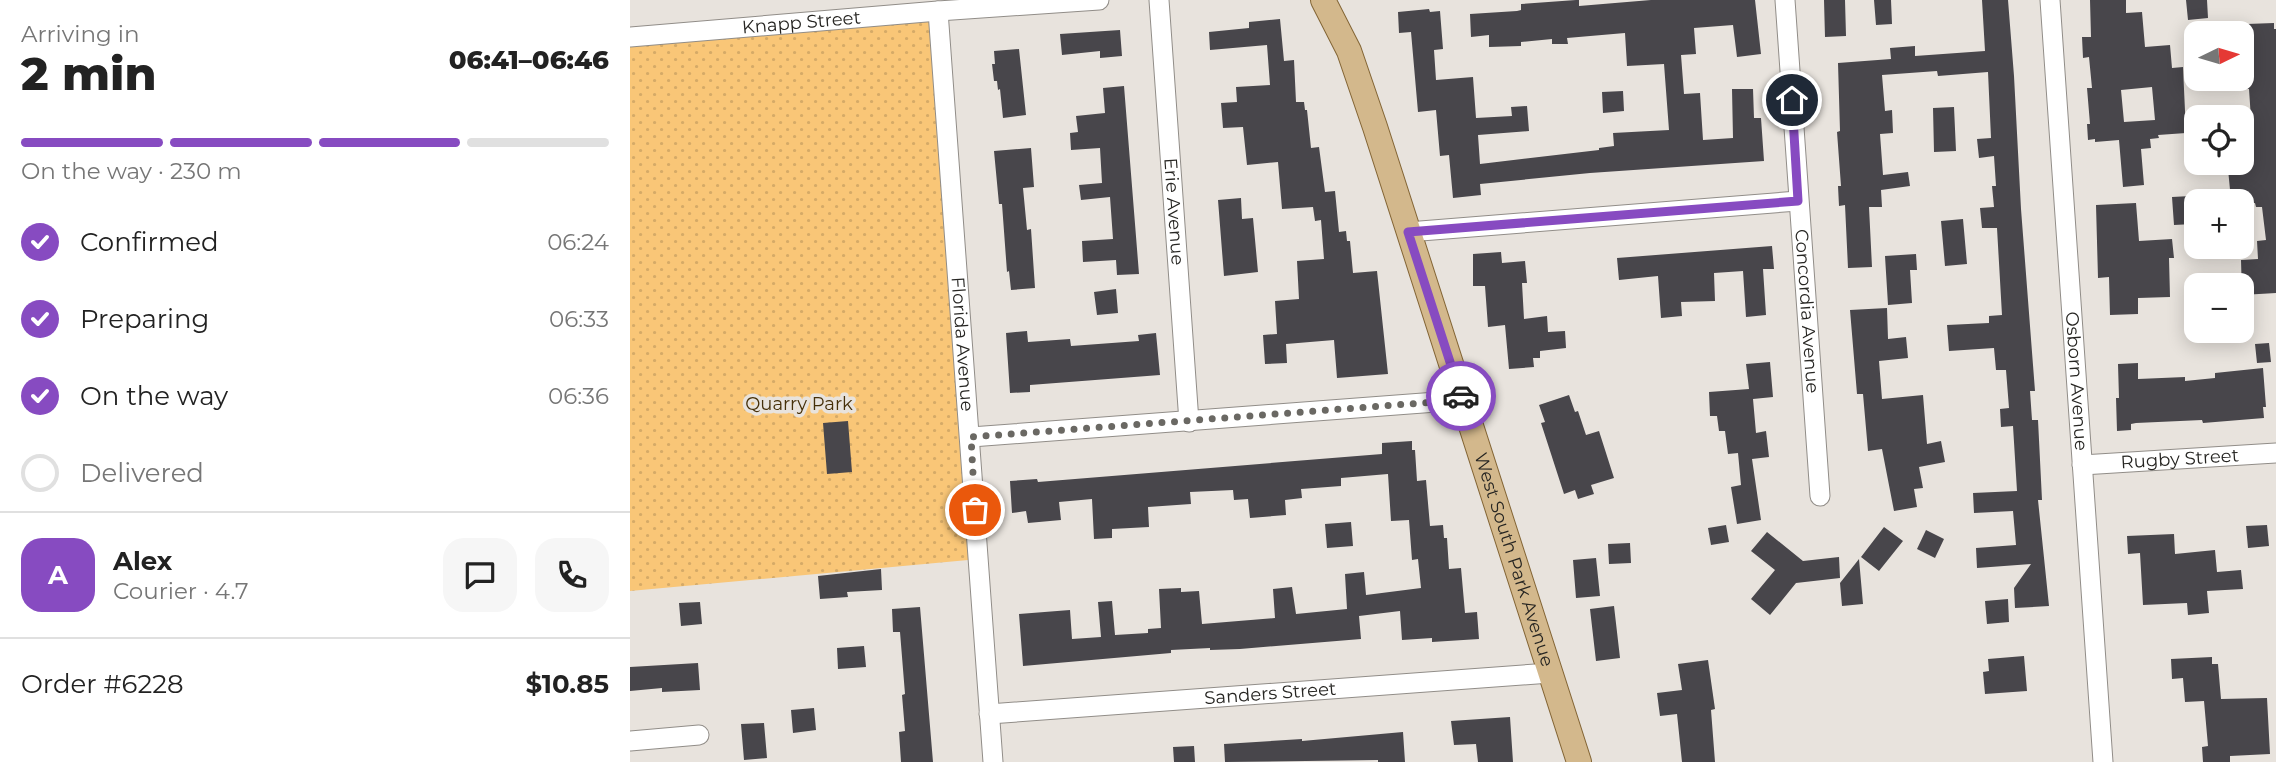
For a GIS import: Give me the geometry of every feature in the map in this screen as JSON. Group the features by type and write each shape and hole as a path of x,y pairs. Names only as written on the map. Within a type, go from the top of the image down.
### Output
{"main road":[{"name":"West South Park Avenue","path":"1323,0 1349,51 1580,762"}],"street":[{"name":"Knapp Street","path":"630,37 1099,0"},
{"name":"Erie Avenue","path":"1158,0 1189,422"},
{"name":"Concordia Avenue","path":"1785,0 1820,496"},
{"name":"Osborn Avenue","path":"2050,0 2103,762"},
{"name":"Florida Avenue","path":"937,11 971,437 993,762"},
{"path":"1408,232 1798,201"},
{"path":"971,437 1462,400"},
{"name":"Rugby Street","path":"2082,465 2276,453"},
{"name":"Sanders Street","path":"989,714 1550,673"},
{"path":"630,741 699,735"}],"green space":[{"name":"Quarry Park","path":"938,11 979,559 630,591 630,37"}],"building":[{"path":"1579,0 1579,6 1651,0 1755,0 1761,54 1737,57 1733,25 1694,28 1696,54 1681,55 1684,94 1700,93 1703,140 1733,138 1732,89 1753,89 1754,118 1761,118 1764,161 1480,184 1481,195 1453,198 1449,155 1440,156 1436,110 1418,112 1411,32 1399,33 1398,12 1429,9 1430,12 1440,11 1443,49 1434,50 1436,80 1473,77 1476,118 1512,116 1511,107 1527,106 1529,131 1478,135 1480,164 1599,150 1614,146 1613,133 1669,130 1664,64 1627,66 1625,33 1567,38 1568,44 1552,44 1552,39 1521,42 1521,46 1489,47 1489,35 1471,37 1470,14 1517,11 1521,10 1521,4"},
{"path":"1824,0 1845,0 1846,36 1825,37"},
{"path":"1874,0 1891,0 1892,24 1876,25"},
{"path":"1982,0 2008,0 2035,391 2030,391 2032,420 2038,420 2042,500 2038,500 2049,606 2015,608 2014,588 2031,564 1977,568 1976,548 2016,545 2013,511 1974,513 1973,493 2017,491 2013,426 2001,427 2000,409 2009,408 2006,370 1996,370 1994,348 1949,351 1947,325 1989,323 1989,316 2002,315 1997,228 1982,228 1980,208 1994,207 1992,186 1996,186 1994,156 1979,158 1977,139 1991,138 1988,72 1938,76 1937,71 1882,75 1885,111 1892,110 1893,133 1880,134 1883,175 1908,172 1910,186 1881,190 1882,207 1869,207 1872,267 1848,268 1845,205 1839,206 1838,186 1841,186 1837,132 1840,131 1838,63 1891,59 1890,48 1915,46 1915,56 1985,51"},
{"path":"2090,0 2126,0 2126,13 2142,12 2145,47 2170,45 2172,68 2183,67 2184,133 2158,135 2159,138 2150,139 2151,148 2141,149 2144,185 2123,187 2119,140 2088,140 2087,124 2090,124 2087,88 2092,88 2089,57 2083,58 2082,37 2091,37","holes":["2152,87 2155,120 2124,122 2121,90"]},
{"path":"2186,0 2207,0 2208,18 2188,20"},
{"path":"1280,19 1284,61 1294,60 1296,102 1304,102 1307,110 1311,148 1319,147 1325,192 1335,191 1339,232 1346,231 1347,241 1350,241 1353,273 1377,271 1388,374 1337,378 1334,340 1286,344 1287,363 1265,364 1263,335 1277,334 1275,301 1299,299 1297,261 1324,259 1321,220 1315,221 1313,207 1282,209 1278,162 1247,165 1243,127 1223,128 1221,103 1237,102 1236,87 1270,85 1267,45 1210,50 1209,32 1249,28 1249,22"},
{"path":"2274,23 2276,29 2276,293 2254,294 2254,273 2241,273 2241,260 2258,259 2257,241 2266,240 2262,207 2256,207 2254,203 2254,189 2230,189 2229,175 2254,175 2254,105 2250,105 2249,91 2254,91 2254,24"},
{"path":"1120,30 1122,56 1100,58 1100,51 1062,55 1060,34"},
{"path":"1019,49 1026,115 1003,118 1000,89 998,90 997,81 994,81 994,51"},
{"path":"1124,86 1139,274 1117,275 1116,260 1083,262 1082,241 1113,239 1110,197 1081,200 1079,185 1102,183 1100,148 1071,150 1070,133 1078,132 1076,116 1105,113 1103,88"},
{"path":"1623,91 1624,111 1603,113 1602,92"},
{"path":"1954,107 1956,151 1934,152 1933,108"},
{"path":"1031,148 1034,187 1023,188 1027,230 1031,229 1035,288 1011,290 994,151"},
{"path":"2184,196 2184,224 2174,225 2172,197"},
{"path":"1241,198 1242,219 1253,218 1258,272 1224,276 1218,200"},
{"path":"2136,203 2139,241 2172,239 2174,258 2169,258 2170,297 2138,298 2138,314 2110,315 2109,277 2098,278 2096,205"},
{"path":"1963,219 1967,264 1945,266 1941,221"},
{"path":"1772,246 1774,269 1763,269 1766,315 1746,317 1743,271 1714,273 1715,301 1681,302 1682,316 1661,318 1658,276 1619,280 1617,258"},
{"path":"1501,252 1502,263 1525,261 1527,283 1522,283 1524,319 1547,316 1548,332 1565,331 1566,348 1540,351 1540,358 1533,358 1534,367 1509,369 1505,325 1488,327 1485,286 1473,286 1473,254"},
{"path":"1916,254 1917,270 1910,270 1912,303 1888,305 1885,256"},
{"path":"1116,289 1118,313 1097,315 1094,292"},
{"path":"1887,308 1888,339 1906,337 1908,358 1879,361 1882,399 1923,395 1927,444 1941,441 1945,462 1919,467 1923,488 1914,489 1917,507 1894,511 1882,449 1868,451 1863,394 1857,394 1850,310"},
{"path":"1027,331 1028,342 1070,339 1071,346 1139,341 1138,335 1156,333 1160,375 1030,385 1030,392 1010,393 1006,333"},
{"path":"2269,343 2271,362 2257,363 2255,344"},
{"path":"1770,362 1773,397 1753,399 1756,433 1766,431 1769,457 1752,459 1761,520 1737,524 1731,487 1741,485 1738,453 1728,454 1725,431 1719,431 1717,416 1710,416 1709,392 1749,389 1746,364"},
{"path":"2138,363 2138,379 2185,377 2185,381 2215,378 2215,373 2263,368 2266,407 2263,407 2264,418 2203,423 2202,420 2136,423 2131,424 2131,430 2117,431 2118,364"},
{"path":"1569,395 1586,435 1599,431 1614,478 1591,485 1594,494 1578,499 1575,490 1564,494 1541,423 1545,422 1539,405"},
{"path":"848,421 852,472 827,474 823,423"},
{"path":"1412,441 1417,481 1426,480 1430,526 1443,525 1444,538 1447,538 1449,569 1461,568 1465,613 1477,612 1479,639 1432,642 1432,638 1402,640 1400,611 1359,616 1361,639 1240,649 1171,650 1171,653 1023,666 1019,614 1070,610 1072,639 1101,637 1098,602 1112,601 1115,635 1148,633 1148,629 1161,628 1159,589 1199,591 1202,624 1275,618 1273,589 1292,587 1296,614 1347,609 1345,574 1364,572 1366,595 1421,588 1418,559 1412,560 1409,520 1391,521 1388,474 1341,478 1341,486 1301,489 1302,498 1285,500 1286,515 1250,518 1248,499 1234,500 1233,490 1190,492 1191,504 1148,507 1149,527 1112,529 1112,538 1094,539 1092,499 1059,502 1061,520 1028,523 1026,511 1012,513 1010,481 1037,479 1038,482 1382,454 1382,443"},
{"path":"1351,522 1353,546 1327,548 1325,524"},
{"path":"1726,525 1729,542 1711,545 1708,528"},
{"path":"2267,525 2269,546 2248,548 2246,526"},
{"path":"1884,527 1903,541 1879,571 1861,557"},
{"path":"1926,530 1944,539 1935,558 1917,549"},
{"path":"1767,532 1803,561 1839,557 1840,578 1796,583 1770,615 1751,599 1775,570 1751,551"},
{"path":"2174,534 2175,554 2215,550 2217,572 2241,570 2243,589 2207,591 2209,613 2188,615 2187,603 2143,605 2140,553 2128,554 2127,536"},
{"path":"1630,543 1631,563 1609,564 1608,544"},
{"path":"1596,558 1600,596 1576,598 1573,560"},
{"path":"1859,559 1863,604 1842,606 1840,583"},
{"path":"881,569 882,590 847,592 848,597 820,599 818,576"},
{"path":"2008,599 2009,622 1987,624 1985,601"},
{"path":"700,602 702,624 681,626 679,603"},
{"path":"1614,606 1620,658 1596,661 1590,609"},
{"path":"920,607 933,762 901,762 899,732 905,731 902,695 905,694 900,632 893,632 892,609"},
{"path":"864,646 866,667 838,669 837,648"},
{"path":"2024,656 2027,691 1985,694 1983,672 1989,671 1988,659"},
{"path":"2212,657 2212,664 2218,664 2221,699 2267,698 2270,754 2230,756 2230,762 2203,762 2202,747 2208,746 2204,701 2185,702 2183,678 2172,679 2171,659"},
{"path":"1708,660 1715,709 1711,710 1715,762 1682,762 1677,714 1660,716 1657,693 1682,690 1678,664"},
{"path":"698,663 700,690 662,692 662,688 630,691 630,667"},
{"path":"814,708 816,730 793,733 791,710"},
{"path":"1510,717 1513,762 1478,762 1476,744 1454,745 1451,721"},
{"path":"764,723 767,758 744,760 741,724"},
{"path":"1403,732 1405,762 1225,762 1224,744 1302,741"},
{"path":"1194,746 1195,762 1174,762 1173,747"}],"way so far":[{"path":"975,510 971,437 1462,400 1461,396"}],"route":[{"path":"1461,396 1408,232 1798,201 1792,100"}]}
